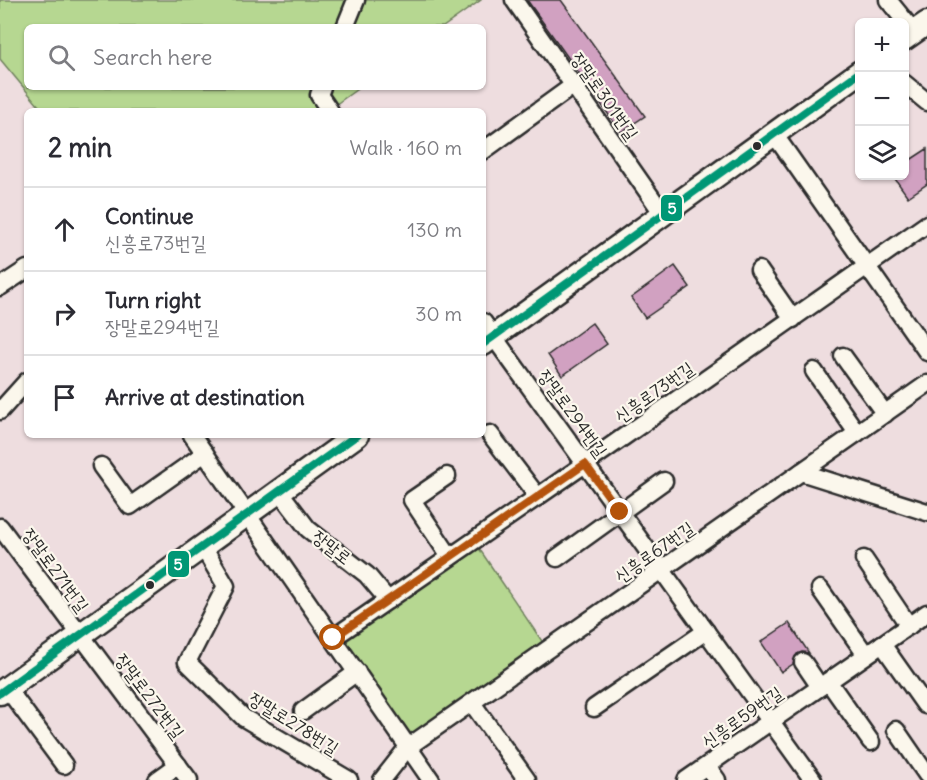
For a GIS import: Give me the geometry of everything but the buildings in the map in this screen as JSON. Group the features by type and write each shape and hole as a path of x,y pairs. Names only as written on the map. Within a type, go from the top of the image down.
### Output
{"street":[{"path":"346,24 356,0"},
{"name":"장말로301번길","path":"514,0 663,214"},
{"path":"888,0 915,32"},
{"path":"486,334 663,214 855,76"},
{"path":"486,149 574,85"},
{"path":"909,87 927,102"},
{"path":"321,90 319,95 328,108"},
{"path":"774,134 867,267 925,344"},
{"name":"신흥로73번길","path":"333,638 927,224"},
{"path":"759,270 793,319"},
{"path":"0,287 24,271"},
{"name":"장말로294번길","path":"486,334 585,464 813,780"},
{"path":"843,356 885,414"},
{"path":"814,371 857,433"},
{"path":"0,411 24,384"},
{"name":"신흥로67번길","path":"382,780 408,747 927,384"},
{"path":"490,434 538,497"},
{"path":"194,438 431,780"},
{"path":"64,765 3,691 353,438"},
{"path":"101,466 130,506 205,453"},
{"path":"801,472 927,512"},
{"path":"447,476 412,500 450,557"},
{"path":"557,558 664,481"},
{"name":"장말로","path":"279,491 308,529 367,575 388,600"},
{"name":"장말로271번길","path":"0,527 80,635"},
{"name":"장말로278번길","path":"202,547 226,586 187,662 244,718 349,780"},
{"path":"864,559 909,626"},
{"path":"820,589 866,655"},
{"name":"신흥로59번길","path":"686,780 927,613"},
{"path":"594,708 706,631"},
{"name":"장말로272번길","path":"80,635 189,780"},
{"path":"882,644 925,705"},
{"path":"802,662 824,684 872,742"},
{"path":"303,711 357,672"},
{"path":"472,703 527,780"},
{"path":"896,730 927,775"},
{"path":"158,780 178,765"},
{"path":"707,766 717,780"}],"green space":[{"path":"0,0 357,0 347,24 24,24 24,88 0,59"},
{"path":"362,0 481,0 447,24 352,24"},
{"path":"26,90 323,90 329,108 41,108"},
{"path":"327,90 356,90 332,107"},
{"path":"474,541 548,650 408,747 333,638"}],"transit line":[{"name":"5","path":"486,342 855,76"},
{"name":"5","path":"0,693 353,438"}],"route":[{"path":"333,638 585,464 620,512"}]}
